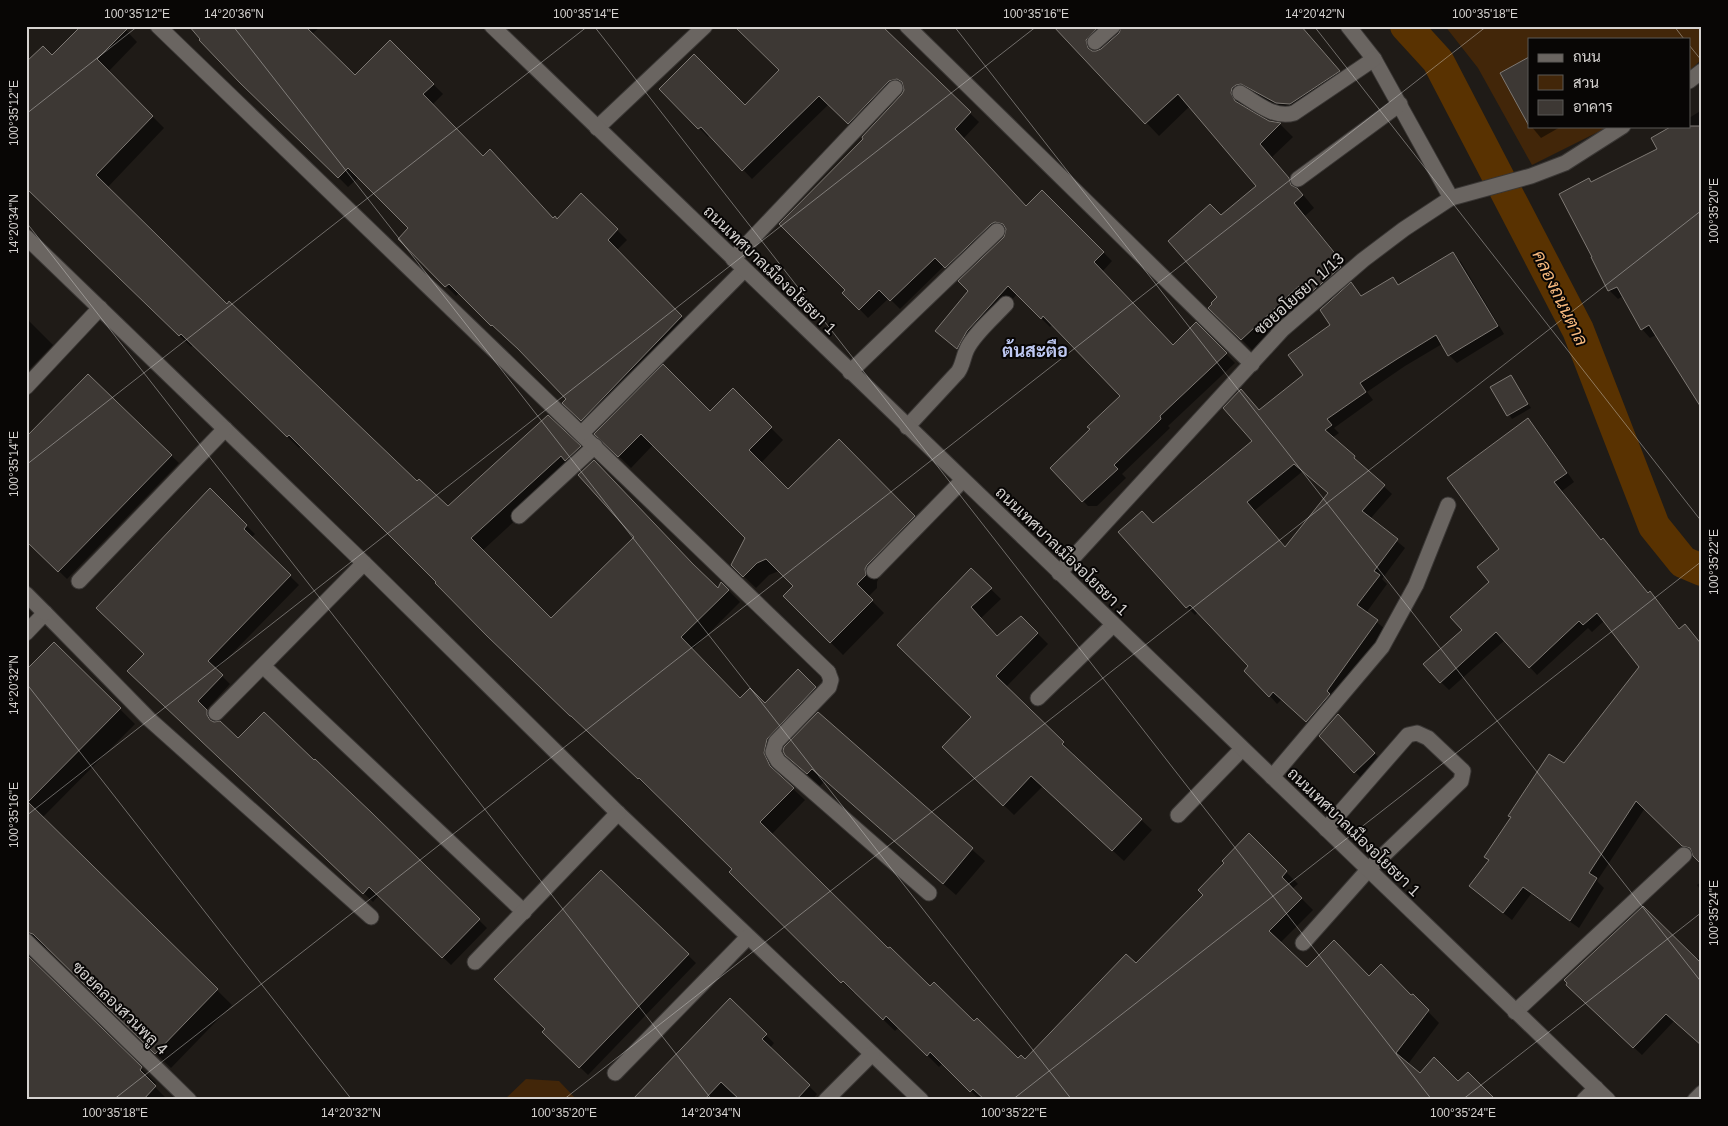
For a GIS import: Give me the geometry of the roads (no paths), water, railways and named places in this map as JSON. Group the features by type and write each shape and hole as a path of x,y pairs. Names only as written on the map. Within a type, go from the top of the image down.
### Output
{"street":[{"path":"158,26 828,672 831,680 829,687 776,742 773,752 778,761 929,893"},
{"name":"ถนนเทศบาลเมืองอโยธยา 1","path":"492,26 1608,1100"},
{"path":"597,128 705,26"},
{"path":"1095,42 1113,26"},
{"path":"1348,26 1374,59 1452,198"},
{"path":"911,27 1252,364"},
{"path":"1240,93 1275,114 1285,115 1294,113 1374,59"},
{"path":"733,258 895,88"},
{"path":"1298,179 1400,104"},
{"name":"ซอยอโยธยา 1/13","path":"1059,573 1283,329 1363,260 1404,229 1452,198 1531,176 1565,163 1620,128"},
{"path":"850,372 997,231"},
{"path":"26,237 364,563 618,813 921,1100"},
{"path":"582,433 744,270"},
{"path":"907,427 958,372 963,364 966,350 973,340 1006,304"},
{"path":"26,387 100,308"},
{"path":"79,581 225,429"},
{"path":"519,516 595,446"},
{"path":"874,571 962,480"},
{"path":"1272,778 1382,647 1416,585 1448,505"},
{"path":"216,713 364,563"},
{"path":"26,594 149,719 371,917"},
{"path":"26,633 45,613"},
{"path":"1038,698 1113,625"},
{"path":"264,666 524,912"},
{"path":"1303,943 1368,870 1461,781 1463,771 1428,738 1417,733 1408,735 1326,829"},
{"path":"1178,815 1242,749"},
{"path":"475,962 618,813"},
{"path":"1515,1012 1684,855"},
{"path":"615,1073 748,937"},
{"name":"ซอยคลองสวนพลู 4","path":"26,941 187,1099"},
{"path":"826,1100 872,1054"},
{"path":"1584,1100 1596,1088"},
{"path":"1695,1100 1702,1093"}],"waterway":[{"name":"คลองถนนตาล","path":"1406,26 1438,61 1578,330 1654,526 1683,562 1702,570"}],"district":[{"name":"ต้นสะตือ","path":"1035,351"}]}
